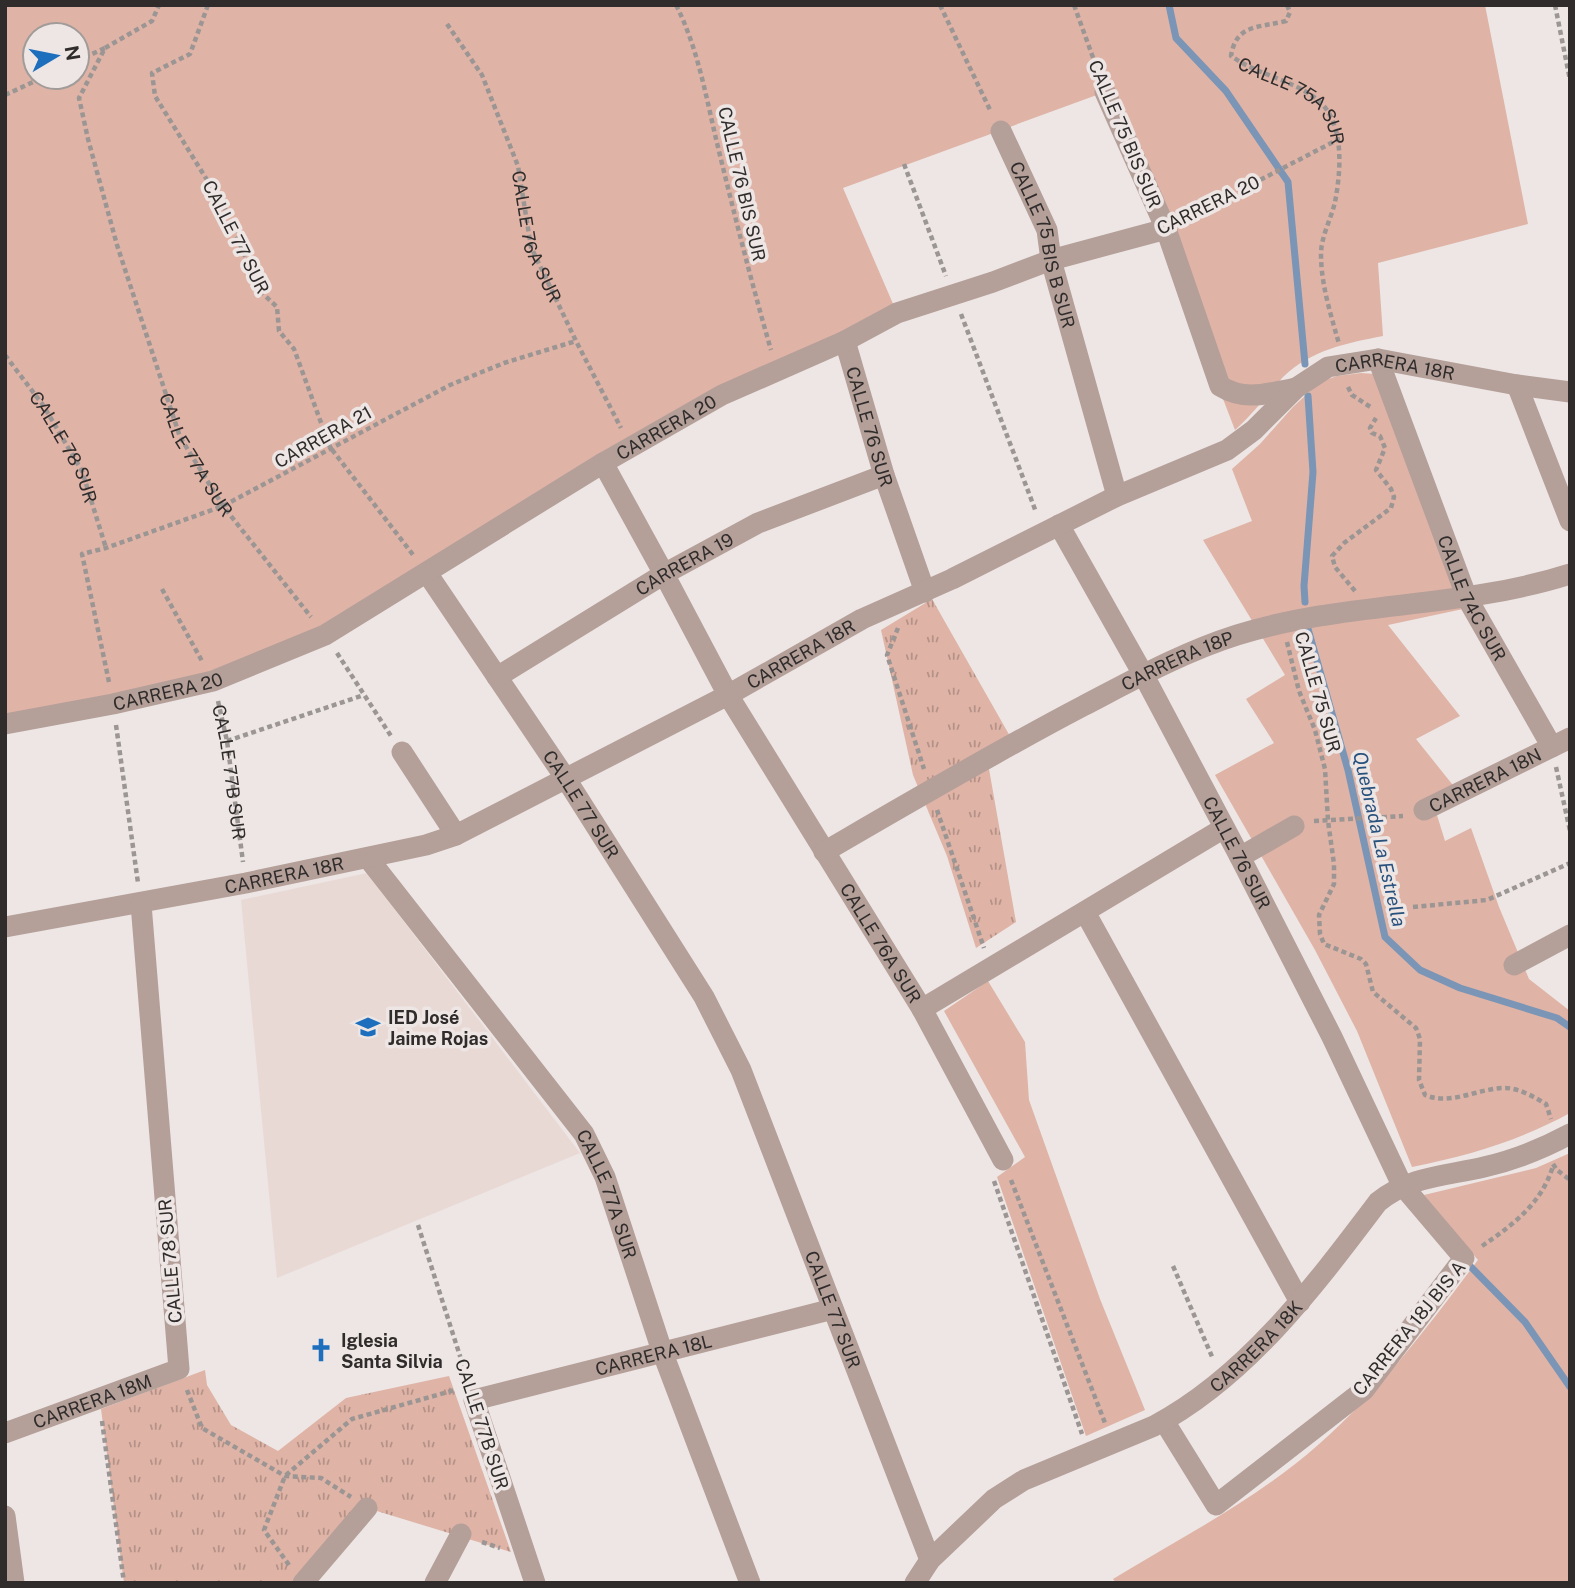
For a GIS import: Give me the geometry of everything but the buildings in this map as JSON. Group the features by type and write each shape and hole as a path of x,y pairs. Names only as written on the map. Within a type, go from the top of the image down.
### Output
{"street":[{"name":"CALLE 75 BIS SUR","path":"1105,92 1166,229 1220,386 1234,394 1250,396 1296,388"},
{"name":"CALLE 75 BIS B SUR","path":"1001,131 1047,230 1051,260 1117,496"},
{"name":"CARRERA 20","path":"5,724 113,704 213,681 325,635 603,463 722,396 845,341 897,313 1051,260 1166,229"},
{"name":"CALLE 76 SUR","path":"845,341 884,475 925,592"},
{"name":"CARRERA 18R","path":"5,927 246,883 426,845 456,835 727,695 854,623 925,592 1117,496 1227,450 1254,430 1296,388 1328,368 1378,359 1570,393"},
{"name":"CALLE 74C SUR","path":"1378,359 1467,598 1561,743"},
{"path":"1517,385 1570,521"},
{"name":"CALLE 76A SUR","path":"603,463 727,695 922,1009 1003,1160"},
{"name":"CARRERA 19","path":"497,677 664,574 758,523 884,475"},
{"name":"CALLE 76 SUR","path":"1051,529 1143,674 1332,1037 1402,1185"},
{"name":"CALLE 77 SUR","path":"427,573 566,779 704,997 741,1070 930,1560"},
{"name":"CARRERA 18P","path":"824,852 982,759 1190,652 1237,635 1284,623 1467,598 1511,590 1570,574"},
{"name":"CARRERA 18N","path":"1424,810 1561,743"},
{"path":"402,752 456,835"},
{"path":"1240,857 1293,826"},
{"path":"922,1009 1224,828"},
{"name":"CALLE 77A SUR","path":"368,858 584,1134 605,1177 662,1351 750,1583"},
{"name":"CALLE 78 SUR","path":"141,904 179,1370"},
{"path":"1085,912 1300,1302"},
{"path":"1514,965 1570,935"},
{"name":"CARRERA 18K","path":"918,1581 930,1560 994,1499 1024,1480 1164,1421 1195,1403 1223,1380 1300,1302 1378,1202 1402,1185 1525,1156 1564,1137"},
{"path":"1402,1185 1464,1258"},
{"name":"CARRERA 18J BIS A","path":"1164,1421 1216,1505 1364,1390 1464,1258"},
{"name":"CARRERA 18L","path":"472,1393 662,1351 833,1309"},
{"name":"CARRERA 18M","path":"5,1433 179,1370"},
{"name":"CALLE 77B SUR","path":"472,1393 535,1583"},
{"path":"299,1577 367,1508"},
{"path":"5,1516 7,1544 15,1583"},
{"path":"435,1583 461,1534"}],"path":[{"path":"91,54 152,21 159,5"},
{"name":"CALLE 77 SUR","path":"208,5 191,54 152,74 155,96 225,209 260,291 276,307 279,331 294,349 330,447 427,573"},
{"name":"CALLE 76 BIS SUR","path":"676,5 687,26 750,281 778,371"},
{"path":"940,5 1001,131"},
{"name":"CALLE 75 BIS SUR","path":"1074,5 1105,92"},
{"name":"CALLE 75A SUR","path":"1287,5 1290,12 1286,20 1243,32 1234,41 1231,56 1245,66 1301,90 1320,102 1334,125 1340,158 1335,202 1321,251 1324,286 1344,363"},
{"path":"1555,5 1570,80"},
{"name":"CALLE 76A SUR","path":"447,24 482,75 518,166 531,247 576,341 632,447"},
{"name":"CALLE 77A SUR","path":"105,48 79,98 117,245 180,437 223,506 325,635 402,752"},
{"path":"5,95 21,88"},
{"name":"CARRERA 20","path":"1166,229 1337,140"},
{"path":"904,164 953,294 1051,529"},
{"name":"CARRERA 21","path":"82,554 223,506 450,384 504,363 576,341"},
{"name":"CALLE 78 SUR","path":"5,355 43,405 82,471 106,548"},
{"path":"1344,363 1352,395 1373,408 1377,415 1370,428 1372,433 1380,436 1385,448 1376,470 1394,497 1391,508 1344,543 1332,556 1335,567 1361,599 1362,611"},
{"name":"CALLE 77B SUR","path":"162,589 213,681 227,741 246,883"},
{"name":"CALLE 75 SUR","path":"1284,623 1299,691 1315,730 1325,769 1334,884 1319,915 1320,934 1324,944 1361,959 1366,964 1373,992 1416,1028 1420,1039 1419,1080 1424,1095 1435,1099 1450,1098 1507,1088 1528,1094 1546,1104 1564,1137"},
{"path":"227,741 364,695"},
{"path":"1561,743 1570,831"},
{"name":"CARRERA 18N","path":"1293,826 1311,821 1405,816 1424,810"},
{"path":"1413,907 1486,900 1570,863"},
{"path":"1089,1454 991,1173 1003,1160 1112,1444"},
{"name":"CARRERA 18J BIS A","path":"1464,1258 1507,1229 1538,1199 1548,1183 1553,1165"},
{"name":"CALLE 77B SUR","path":"418,1225 472,1393"},
{"path":"1173,1266 1223,1380"},
{"path":"179,1370 202,1428 285,1476 321,1478 367,1508"},
{"path":"299,1577 264,1530 285,1476 352,1419 472,1393"},
{"path":"99,1399 124,1583"},
{"path":"461,1534 527,1559"}],"shaded area":[{"name":"IED José Jaime Rojas","path":"367,873 580,1153 277,1278 241,900"}],"green space":[{"path":"5,5 1485,5 1528,224 1378,263 1383,336 1343,345 1305,360 1283,377 1235,430 1105,92 843,188 897,313 722,395 427,573 213,681 5,724"},
{"path":"1375,374 1463,609 1388,625 1460,716 1416,739 1464,799 1436,812 1445,841 1471,828 1499,907 1529,979 1570,1011 1570,1113 1531,1132 1493,1146 1412,1167 1357,1031 1315,950 1215,775 1274,743 1246,699 1285,675 1203,540 1252,521 1232,469 1320,382 1337,376"},
{"path":"932,599 1019,752 989,769 1016,922 976,948 947,856 913,775 881,630"},
{"path":"988,981 1025,1042 1029,1100 1100,1299 1145,1410 1086,1436 997,1177 1025,1157 944,1011"},
{"path":"1570,1153 1570,1583 1116,1583 1113,1579 1218,1516 1295,1465 1341,1424 1383,1380 1422,1333 1478,1260 1424,1195 1536,1168"},
{"path":"205,1370 207,1385 231,1425 278,1451 346,1398 449,1376 511,1552 367,1508 303,1583 124,1583 101,1409"}],"waterway":[{"name":"Quebrada La Estrella","path":"1169,5 1176,38 1226,91 1288,182 1305,364"},
{"name":"Quebrada La Estrella","path":"1305,602 1313,472 1308,396"},
{"name":"Quebrada La Estrella","path":"1308,629 1348,770 1385,937 1420,970 1460,988 1557,1018 1570,1027"},
{"name":"Quebrada La Estrella","path":"1471,1267 1525,1322 1570,1387"}],"place":[{"name":"IED José Jaime Rojas","path":"368,1027"},
{"name":"Iglesia Santa Silvia","path":"321,1350"}]}
